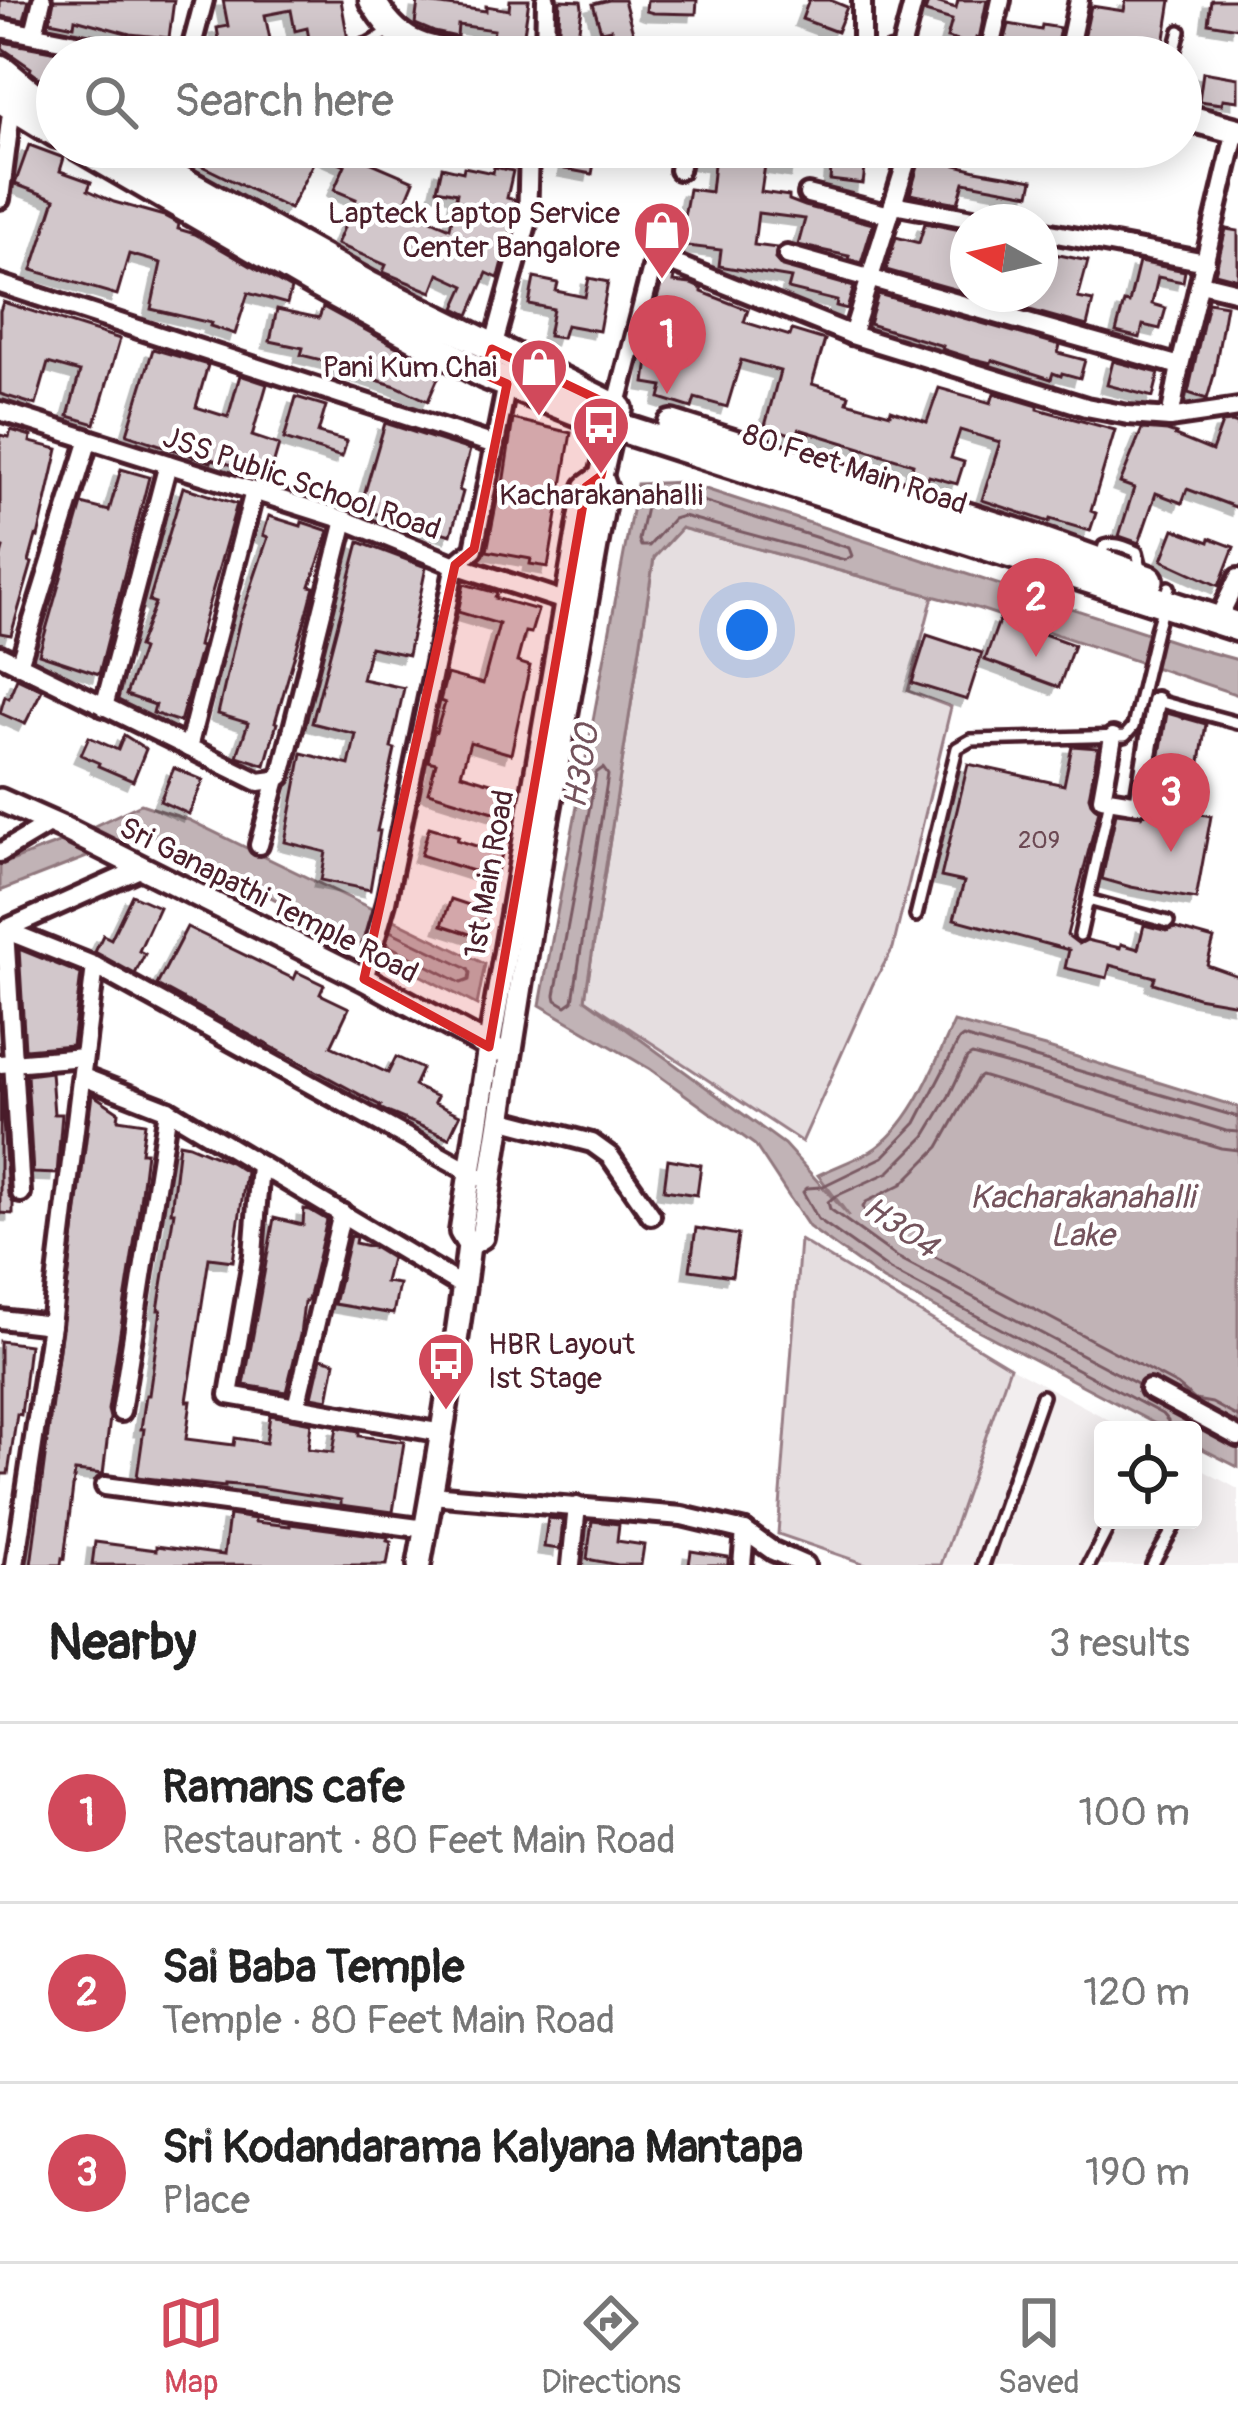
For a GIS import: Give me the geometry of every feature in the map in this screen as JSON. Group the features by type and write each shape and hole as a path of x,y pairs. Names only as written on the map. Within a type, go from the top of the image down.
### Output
{"main road":[{"path":"372,0 401,36"},
{"path":"7,89 36,101"},
{"path":"7,89 36,115"},
{"path":"1202,121 1237,130"},
{"name":"80 Feet Main Road","path":"117,168 316,284 494,369 614,417 1158,600 1229,616"},
{"name":"80 Feet Main Road","path":"158,168 369,286 494,369"},
{"name":"80 Feet Main Road","path":"614,417 957,514 1100,562 1158,600"}],"street":[{"path":"34,33 42,0"},
{"path":"195,36 204,0"},
{"path":"545,36 546,0"},
{"path":"862,0 862,36"},
{"path":"903,36 914,0"},
{"path":"992,36 1000,0"},
{"path":"1071,36 1079,0"},
{"path":"0,28 48,36"},
{"path":"0,199 7,89"},
{"path":"1170,418 1237,130"},
{"path":"364,979 386,902 455,565 474,549 495,445 494,369 527,224 529,168"},
{"path":"852,334 904,168"},
{"path":"808,194 950,217"},
{"path":"1058,234 1206,262"},
{"path":"787,255 1180,366"},
{"path":"655,256 852,334 1086,407 1170,418 1238,408"},
{"name":"1st Main Road","path":"419,1565 464,1287 469,1245 461,1232 480,1178 500,1052 497,1004 576,604 586,488 601,476 655,256"},
{"path":"0,284 495,445"},
{"path":"1201,284 1238,292"},
{"name":"JSS Public School Road","path":"0,411 345,520 455,565 576,604"},
{"path":"19,665 89,439"},
{"path":"104,707 168,464"},
{"path":"188,748 254,491"},
{"path":"0,655 188,748 268,780 281,776 345,520"},
{"path":"1229,616 1238,578"},
{"path":"3,931 95,966 480,1178 500,1119 500,1052 521,986 576,604"},
{"path":"1113,737 1102,798 1139,804 1148,698"},
{"path":"260,845 268,780"},
{"name":"Sri Ganapathi Temple Road","path":"0,800 364,979 500,1052"},
{"path":"0,853 57,825"},
{"path":"3,931 142,868"},
{"path":"3,931 7,1064 21,1193"},
{"path":"15,1565 51,1325 95,966"},
{"path":"7,1064 83,1057"},
{"path":"83,1077 168,1110 464,1287"},
{"path":"121,1412 168,1110"},
{"path":"500,1119 596,1145 610,1156 651,1215"},
{"path":"260,1165 253,1255 229,1395 442,1433"},
{"path":"296,1407 342,1214"},
{"path":"0,1319 51,1325"},
{"path":"1149,1389 1238,1437"},
{"path":"105,1486 426,1528"},
{"path":"431,1495 682,1516 745,1532 772,1551 805,1565"},
{"path":"571,1565 577,1506"},
{"path":"0,1527 20,1530"},
{"path":"742,1565 745,1532"}],"lane":[{"path":"381,36 393,29"},
{"path":"1179,36 1180,31"},
{"path":"916,916 957,748 971,740 1125,736 1148,698 1144,678 1158,600"},
{"path":"1148,698 1238,723"},
{"path":"1080,935 1110,800"},
{"path":"1088,900 1168,922"},
{"path":"983,1565 1042,1396"},
{"path":"1089,1565 1107,1529"},
{"path":"1152,1565 1173,1529"}],"path":[{"path":"655,256 669,204"}],"highlighted area":[{"path":"492,349 616,408 601,476 586,487 489,1047 364,979 455,565 474,549 507,384 484,374"}],"shaded area":[{"path":"682,528 933,596 908,691 951,707 893,948 802,1142 585,999 654,558"},
{"path":"800,1240 1010,1367 941,1565 868,1565 778,1534"},
{"path":"1010,1367 1111,1421 1094,1421 1094,1529 1202,1529 1202,1470 1238,1489 1238,1565 941,1565"}],"water":[{"name":"Kacharakanahalli Lake","path":"684,482 1238,660 1238,695 977,608 681,528 654,558 585,999 784,1144 849,1216 818,1175 871,1151 899,1126 921,1093 954,1022 1238,1107 1238,1467 1202,1449 1202,1421 1150,1421 883,1280 809,1227 755,1145 650,1069 540,1005 637,484"},
{"path":"141,804 189,820 485,964 477,1005 148,833 0,891 0,865"}],"building":[{"path":"0,0 29,0 24,20 0,16"},
{"path":"54,0 174,0 169,36 130,34 75,19 74,26 50,21"},
{"path":"223,0 341,0 347,36 309,36 307,28 295,31 291,10 265,15 269,36 218,36 217,28 228,26"},
{"path":"510,0 529,0 524,36 493,36 494,30 458,25 457,36 452,36 415,24 418,2 509,10"},
{"path":"560,0 581,1 578,36 559,36"},
{"path":"624,0 634,36 610,36 611,29 601,31 593,4"},
{"path":"647,0 697,0 696,14 646,11"},
{"path":"809,0 830,0 847,7 837,32 802,19"},
{"path":"929,0 956,8 958,0 987,0 980,36 948,36 952,20 925,12"},
{"path":"1126,0 1171,0 1165,36 1085,36 1091,6 1124,11"},
{"path":"1211,0 1238,0 1238,28 1208,23"},
{"path":"1009,24 1060,28 1058,36 1006,36"},
{"path":"3,42 36,48 36,76 31,68 2,48"},
{"path":"1203,72 1238,78 1238,101 1202,101"},
{"path":"29,145 36,148 36,168 61,168 91,182 88,190 179,224 178,229 291,289 287,304 248,293 235,334 211,323 151,309 161,263 129,254 117,295 32,270 55,199 15,184"},
{"path":"206,168 310,168 290,209"},
{"path":"344,168 384,168 414,181 403,208 450,228 457,193 437,189 442,168 513,171 507,198 515,200 514,220 498,278 487,273 469,315 455,308 465,286 439,274 432,292 383,272 386,265 337,244 356,199 334,190"},
{"path":"565,168 593,168 592,174"},
{"path":"714,168 765,168 761,192 789,196 805,206 873,224 861,263 798,245 805,219 758,213 754,245 777,248 775,259 782,267 854,287 847,309 836,306 837,301 788,289 791,278 719,266 721,250 679,245 689,189 711,192"},
{"path":"831,168 865,168 863,184 830,180"},
{"path":"918,168 968,168 1033,180 1030,194 964,182 958,203 910,194"},
{"path":"925,223 950,228 950,288 886,270 896,237 919,243"},
{"path":"1226,229 1238,231 1238,279 1215,273"},
{"path":"1058,255 1088,261 1078,298 1093,301 1087,326 1037,312 1058,312"},
{"path":"1139,262 1185,271 1183,282 1158,277 1152,304 1166,308 1160,329 1143,325 1140,338 1116,332"},
{"path":"664,274 674,277 673,282 691,284 748,310 744,322 790,336 792,330 825,340 812,384 849,395 847,402 927,422 939,388 991,403 994,393 1115,430 1091,511 1096,513 1090,531 982,500 1000,442 960,430 951,458 964,462 957,484 910,476 913,464 799,429 797,436 765,426 780,371 741,360 727,407 695,398 692,408 660,398 663,386 645,383"},
{"path":"534,278 558,283 556,291 585,297 589,278 608,282 599,331 566,325 562,338 548,336 553,309 529,304"},
{"path":"878,294 1060,345 1058,353 1085,360 1080,378 1053,373 1051,379 869,324"},
{"path":"3,302 120,339 95,424 68,416 80,372 48,363 36,405 0,394"},
{"path":"1208,302 1226,305 1207,399 1188,393"},
{"path":"323,307 441,371 428,401 341,369 342,365 301,355 303,348 270,341 277,309 319,318"},
{"path":"153,349 208,365 196,407 228,417 240,375 267,384 252,436 279,445 270,476 127,434"},
{"path":"1113,361 1159,373 1153,397 1107,385"},
{"path":"296,397 326,406 318,433 347,441 342,457 284,439"},
{"path":"513,419 571,433 548,567 487,551"},
{"path":"385,423 470,450 451,535 419,526 420,521 360,509"},
{"path":"1222,423 1238,424 1238,508 1187,489 1182,503 1156,493 1139,543 1119,536 1134,488 1120,483 1142,429 1167,431 1212,451"},
{"path":"11,430 31,436 30,442 58,449 11,635 0,633 0,435 9,437"},
{"path":"121,469 149,477 99,674 39,654 82,504 109,511"},
{"path":"183,487 237,504 180,722 153,713 155,705 126,695 155,603 149,601"},
{"path":"269,516 329,531 310,586 314,587 265,765 237,756 248,723 218,714 239,623 268,537 263,535"},
{"path":"1174,529 1234,547 1219,586 1162,560"},
{"path":"359,542 426,567 408,655 370,647 362,679 404,688 370,890 321,880 326,852 285,842 302,753 349,765 356,734 312,723"},
{"path":"464,584 538,610 531,633 525,632 517,662 530,666 511,754 470,742 461,774 504,787 497,813 428,792 436,763 428,761 445,703 440,701 447,674 483,684 499,624 458,612"},
{"path":"1000,618 1074,645 1059,687 985,660"},
{"path":"927,635 982,653 967,700 912,683"},
{"path":"17,678 42,690 25,724 0,713"},
{"path":"1167,713 1206,724 1192,812 1211,816 1196,899 1102,879 1116,813 1142,816 1151,807"},
{"path":"124,735 146,749 133,781 81,755 89,737 118,750"},
{"path":"1072,746 1098,748 1089,797 1099,810 1067,935 1079,944 1087,940 1138,949 1144,925 1214,939 1207,965 1238,976 1238,1004 1197,997 1153,983 1155,977 1110,965 1107,978 1065,968 1069,950 954,919 964,882 941,877 968,764 1064,785"},
{"path":"174,768 203,780 189,814 160,801"},
{"path":"429,827 502,854 495,878 421,855"},
{"path":"132,895 159,907 139,951 145,954 135,974 95,952 103,935 111,939"},
{"path":"451,899 487,911 479,937 442,925"},
{"path":"187,927 294,979 297,972 324,985 320,994 349,1008 331,1046 388,1073 396,1057 422,1069 414,1086 437,1097 434,1103 460,1115 449,1138 380,1108 157,985"},
{"path":"19,949 81,974 72,1045 25,1049"},
{"path":"51,1072 54,1114 62,1114 57,1174 33,1173 27,1075"},
{"path":"0,1077 8,1194 13,1214 0,1213"},
{"path":"92,1094 119,1112 118,1119 145,1123 138,1218 108,1410 103,1474 75,1471 64,1559 61,1565 31,1565"},
{"path":"179,1143 246,1172 233,1261 209,1258 187,1401 191,1401 186,1439 266,1443 270,1415 311,1423 308,1449 333,1452 337,1427 359,1431 359,1436 404,1442 393,1512 259,1487 137,1477 174,1212"},
{"path":"668,1159 701,1165 697,1195 664,1190"},
{"path":"304,1209 327,1220 286,1392 244,1385 274,1218 303,1225"},
{"path":"696,1228 738,1235 732,1276 690,1270"},
{"path":"350,1236 356,1237 355,1243 391,1258 385,1282 399,1284 393,1314 334,1304"},
{"path":"0,1341 29,1345 8,1474 0,1474"},
{"path":"321,1358 335,1362 328,1400 312,1397"},
{"path":"229,1515 388,1537 387,1565 92,1565 95,1542 224,1555"},
{"path":"548,1518 563,1520 560,1549 544,1547"},
{"path":"592,1521 619,1524 617,1541 644,1545 641,1565 587,1559"},
{"path":"691,1551 728,1557 728,1565 689,1565"}],"place":[{"name":"Lapteck Laptop Service Center Bangalore","path":"662,281"},
{"name":"Ramans cafe","path":"667,394"},
{"name":"Pani Kum Chai","path":"539,418"},
{"name":"Kacharakanahalli","path":"601,476"},
{"name":"Sai Baba Temple","path":"1036,657"},
{"name":"Sri Kodandarama Kalyana Mantapa","path":"1171,852"},
{"name":"HBR Layout Ist Stage","path":"446,1412"}],"water label":[{"name":"H300","path":"580,766"},
{"name":"H304","path":"901,1226"}]}
